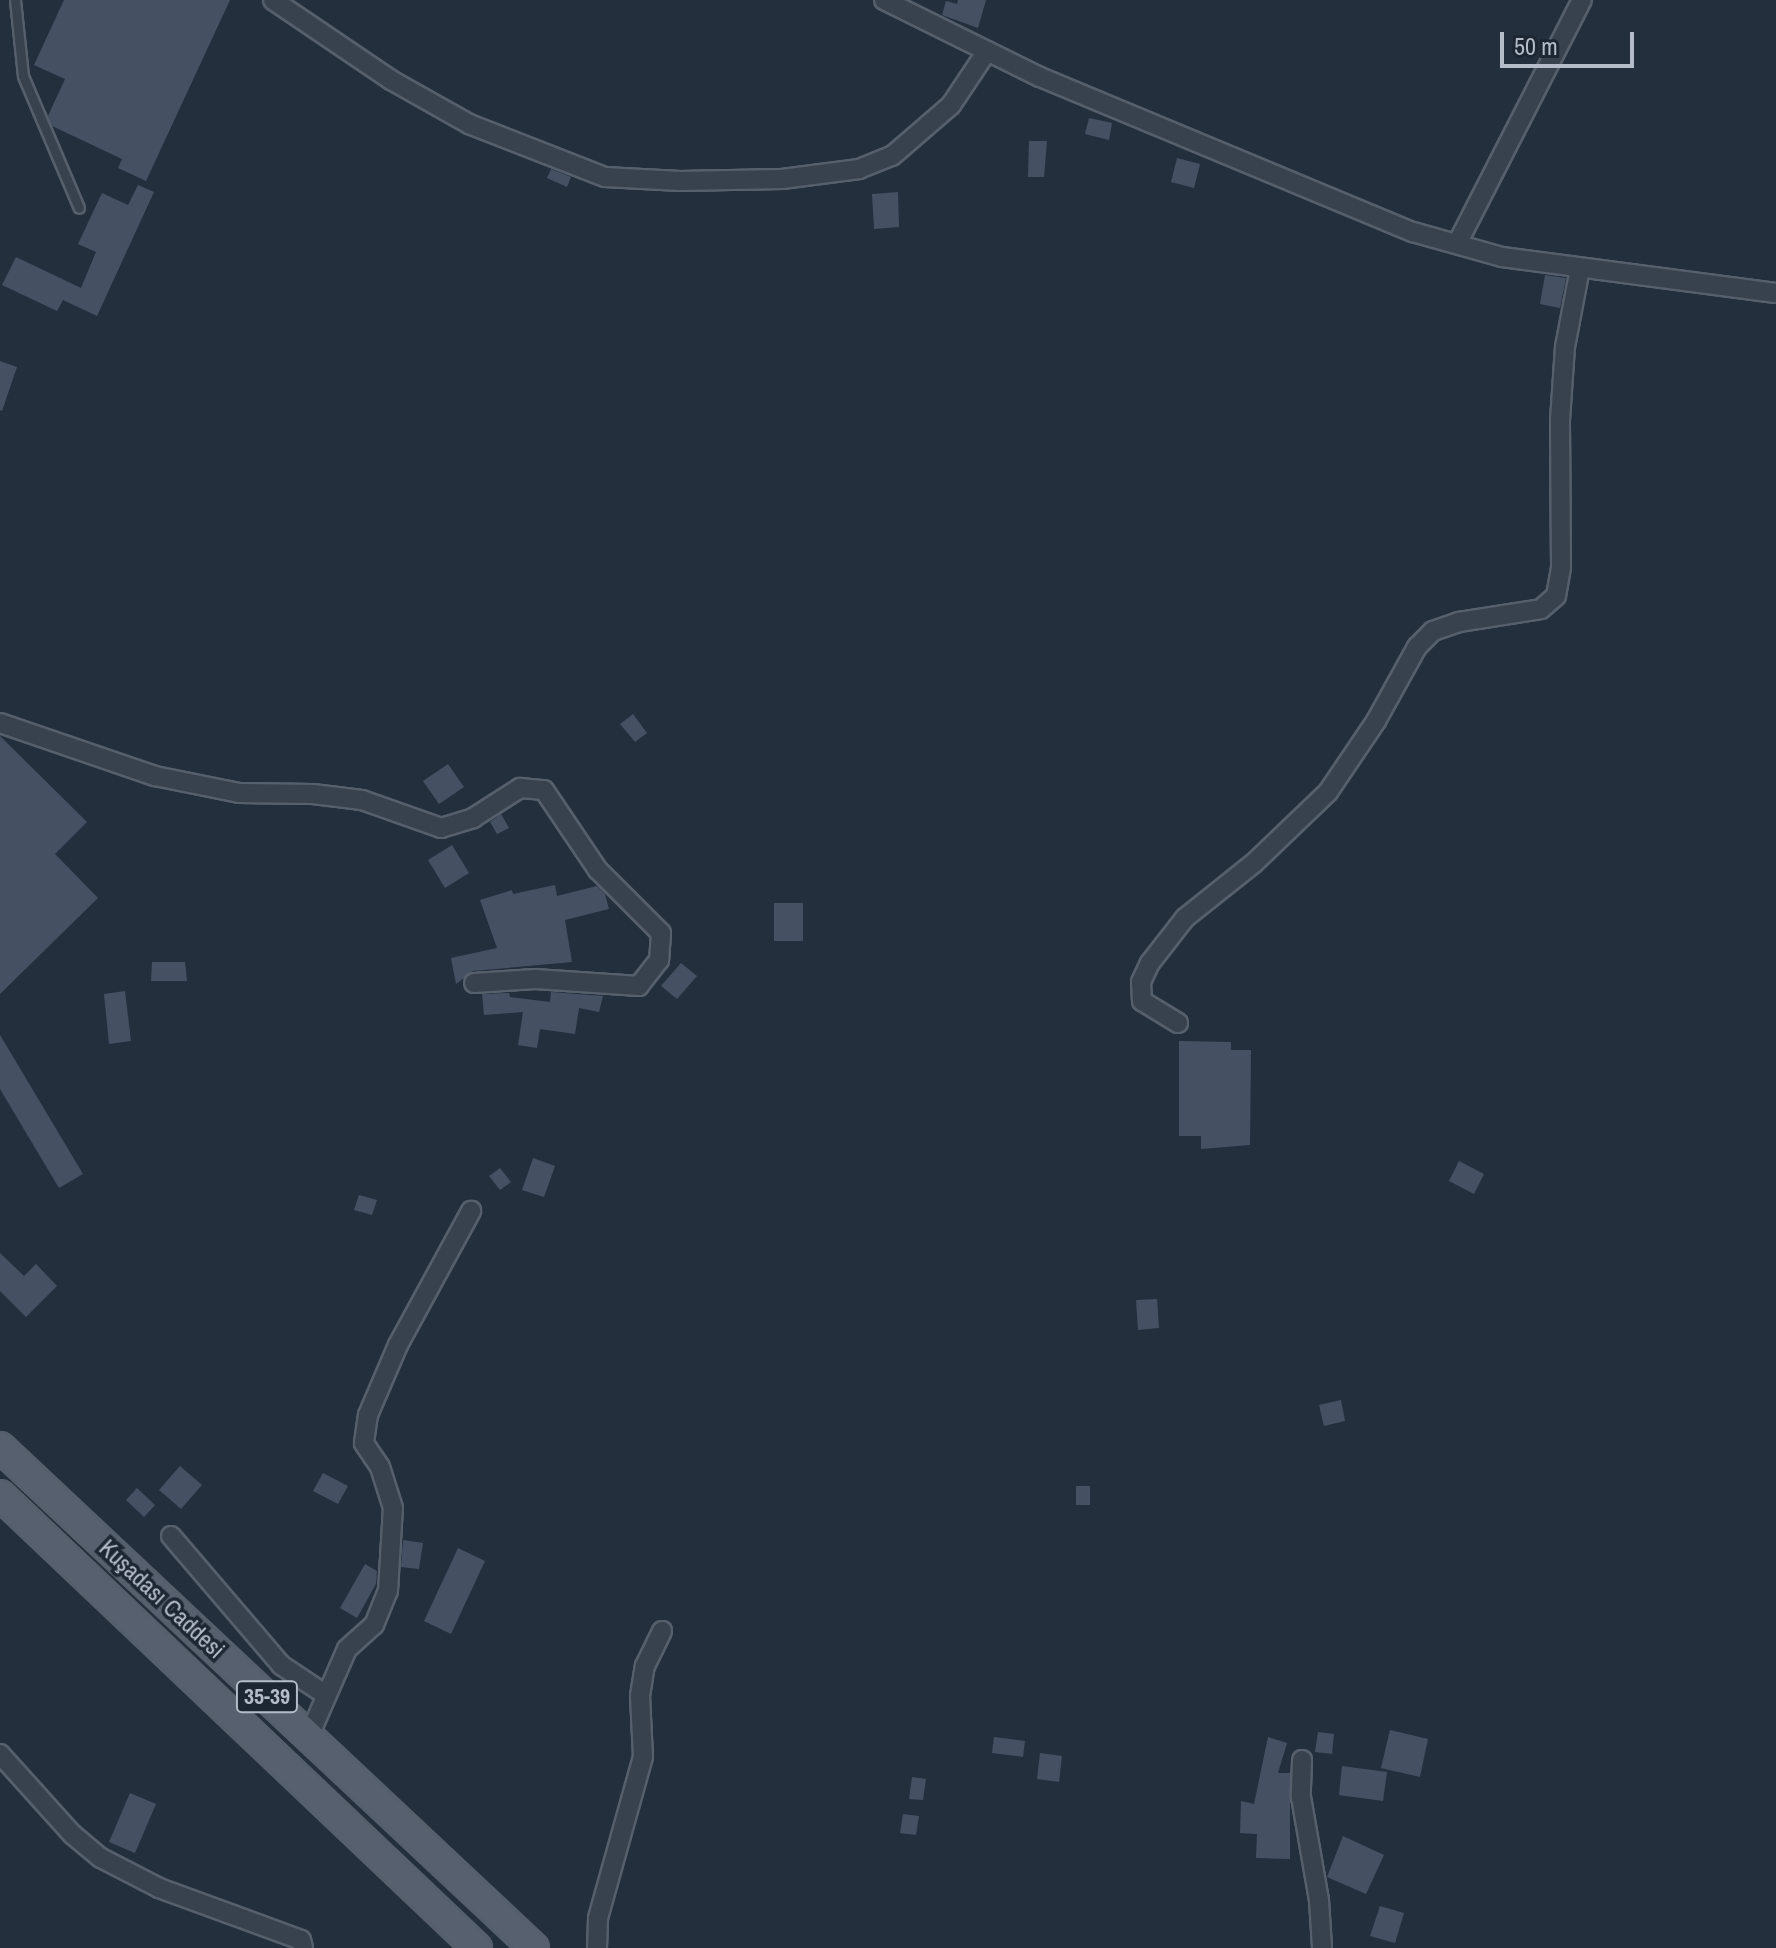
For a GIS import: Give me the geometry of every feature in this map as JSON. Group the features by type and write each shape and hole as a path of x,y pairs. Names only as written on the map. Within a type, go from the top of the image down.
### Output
{"main road":[{"name":"Kuşadası Caddesi","path":"0,1447 534,1948"},
{"name":"Kuşadası Caddesi","path":"0,1495 477,1948"}],"street":[{"path":"273,0 391,80 469,124 605,177 680,181 782,179 859,169 892,156 951,105 987,51"},
{"path":"884,0 1040,77 1384,220 1457,244 1502,257 1776,293"},
{"path":"1457,244 1582,0"},
{"path":"1178,1023 1142,1001 1141,982 1150,963 1185,918 1254,863 1328,792 1376,721 1417,647 1433,631 1459,622 1541,609 1556,596 1561,567 1560,420 1565,347 1580,268"},
{"path":"0,723 155,776 239,793 313,794 362,800 441,828 473,818 520,788 544,790 598,870 661,933 659,960 639,986 535,979 474,983"},
{"path":"309,1736 347,1649 374,1625 388,1591 393,1508 380,1467 364,1443 368,1415 398,1345 471,1211"},
{"path":"171,1536 281,1665 326,1695"},
{"path":"597,1948 598,1918 643,1757 640,1696 645,1666 662,1631"},
{"path":"0,1754 72,1834 101,1858 159,1888 307,1945"},
{"path":"1302,1760 1301,1797 1319,1900 1322,1948"}],"lane":[{"path":"15,0 23,76 79,208"}],"building":[{"path":"64,0 230,0 146,181 118,168 122,159 52,126 48,116 65,79 34,65"},
{"path":"958,0 986,0 978,28 942,15 946,1 957,4"},
{"path":"1089,118 1112,123 1109,140 1085,134"},
{"path":"1029,141 1047,141 1044,177 1028,177"},
{"path":"1177,158 1200,164 1194,188 1171,182"},
{"path":"551,169 571,177 567,187 547,178"},
{"path":"138,185 154,192 97,316 63,300 57,311 2,285 16,257 81,288 96,252 78,244 102,193 128,205"},
{"path":"898,192 899,227 874,229 872,194"},
{"path":"1545,275 1566,278 1560,308 1540,304"},
{"path":"0,361 17,367 2,411 0,410"},
{"path":"633,714 647,733 635,742 620,724"},
{"path":"0,736 87,822 55,854 98,898 0,994"},
{"path":"448,764 464,787 439,804 423,781"},
{"path":"501,814 509,828 497,834 490,822"},
{"path":"452,845 469,873 445,888 428,860"},
{"path":"555,885 557,896 597,886 605,894 609,909 565,920 572,962 473,971 456,984 451,958 497,948 480,900 512,890 513,894"},
{"path":"774,903 803,903 803,941 774,941"},
{"path":"152,962 185,962 187,981 151,981"},
{"path":"681,963 697,976 677,999 661,986"},
{"path":"125,991 131,1041 109,1044 104,994"},
{"path":"551,992 603,996 599,1012 579,1008 575,1034 540,1029 537,1048 518,1045 523,1012 484,1015 482,994 509,993 510,997 550,1002"},
{"path":"0,1035 83,1174 59,1188 0,1089"},
{"path":"1179,1041 1231,1042 1231,1050 1251,1050 1250,1145 1201,1149 1201,1136 1179,1136"},
{"path":"533,1158 555,1166 544,1197 522,1190"},
{"path":"1459,1161 1484,1174 1474,1194 1449,1181"},
{"path":"500,1168 511,1182 500,1190 489,1176"},
{"path":"359,1195 377,1200 372,1215 354,1210"},
{"path":"0,1253 24,1276 36,1264 57,1286 26,1317 0,1291"},
{"path":"1157,1299 1159,1328 1138,1330 1136,1300"},
{"path":"1341,1400 1345,1421 1324,1426 1319,1405"},
{"path":"180,1466 202,1485 181,1509 159,1490"},
{"path":"323,1473 348,1486 338,1504 313,1491"},
{"path":"1076,1486 1090,1486 1090,1505 1076,1505"},
{"path":"137,1488 155,1505 144,1517 126,1500"},
{"path":"403,1540 423,1543 419,1569 401,1567"},
{"path":"458,1548 485,1561 451,1634 424,1621"},
{"path":"365,1564 377,1571 376,1584 357,1618 340,1608"},
{"path":"1390,1730 1428,1739 1420,1777 1381,1768"},
{"path":"1318,1732 1334,1734 1332,1754 1315,1752"},
{"path":"994,1737 1025,1741 1023,1757 992,1753"},
{"path":"1268,1737 1287,1743 1278,1773 1290,1773 1290,1859 1256,1858 1257,1834 1240,1833 1241,1801 1254,1804"},
{"path":"1040,1753 1062,1756 1059,1782 1037,1779"},
{"path":"1342,1766 1387,1772 1383,1801 1339,1795"},
{"path":"912,1777 926,1779 923,1800 909,1799"},
{"path":"130,1793 156,1804 135,1853 109,1842"},
{"path":"903,1814 919,1816 916,1835 900,1833"},
{"path":"1343,1836 1384,1855 1366,1894 1327,1877"},
{"path":"1380,1906 1404,1913 1395,1943 1370,1936"}]}
